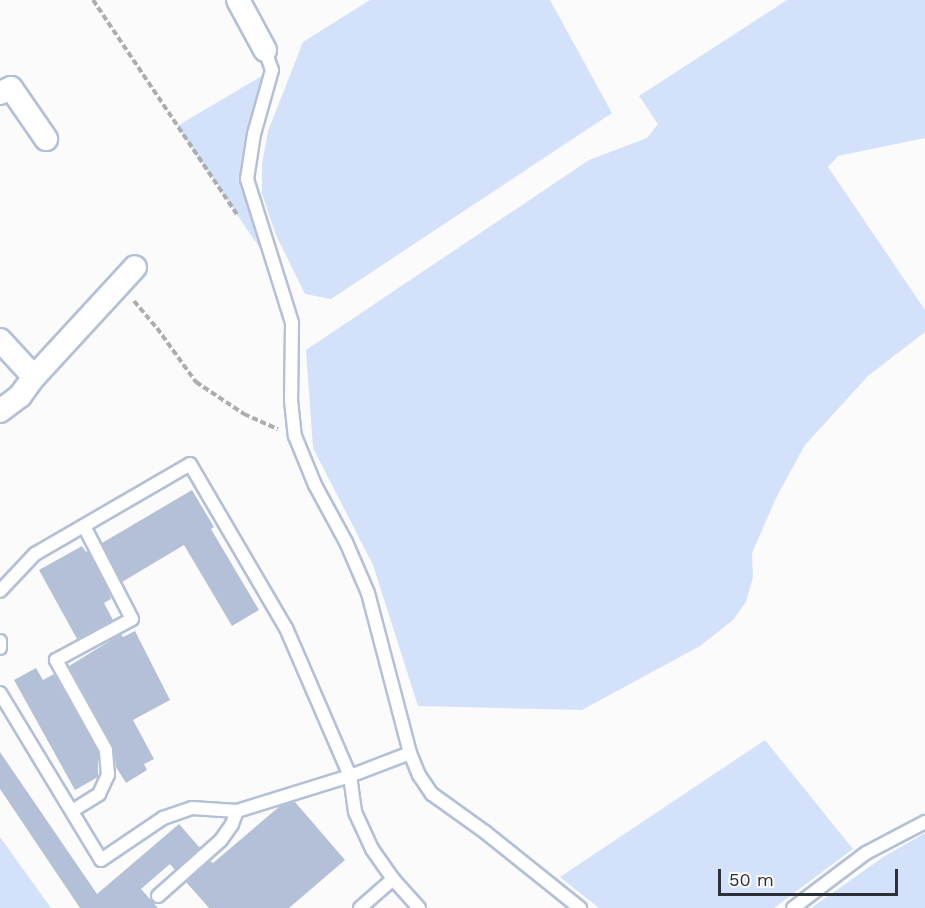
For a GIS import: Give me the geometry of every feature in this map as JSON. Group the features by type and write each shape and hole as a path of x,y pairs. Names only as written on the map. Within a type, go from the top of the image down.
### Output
{"street":[{"path":"238,0 266,50"},
{"path":"0,93 11,88 46,139"},
{"path":"0,411 20,396 34,377 135,267"},
{"path":"0,340 34,377"}],"lane":[{"path":"266,50 272,70 250,151 247,179 292,323 291,400 295,436 315,485 346,542 368,593 410,753 418,775 432,795 485,832 580,908"},
{"path":"0,591 35,554 190,465 286,628 350,776 355,812 372,849 393,879 419,908"},
{"path":"72,811 99,794 108,775 105,750 56,660 132,619 84,526"},
{"path":"0,641 0,648"},
{"path":"0,693 101,860 163,818 192,808 237,811 350,776 410,753"},
{"path":"158,896 221,840 232,824 237,811"},
{"path":"793,908 866,853 925,822"},
{"path":"360,908 393,879"}],"path":[{"path":"93,0 242,221"},
{"path":"119,285 157,328 196,382 244,414 295,436"}],"shaded area":[{"path":"370,0 550,0 612,113 331,299 305,294 276,235 262,194 262,164 268,131 303,42"},
{"path":"787,0 925,0 925,138 838,156 828,167 925,310 925,332 868,376 805,445 777,496 752,553 753,577 746,602 733,620 700,646 582,710 418,706 373,565 313,448 306,350 589,160 647,138 658,124 639,96"},
{"path":"272,70 248,160 274,269 177,126"},
{"path":"765,740 853,849 774,908 599,908 560,877"},
{"path":"925,833 925,908 811,908 885,856"},
{"path":"0,837 51,908 0,908"}],"building":[{"path":"192,490 214,527 211,529 259,610 232,626 184,545 122,582 102,543"},
{"path":"82,546 86,552 88,551 108,590 111,599 104,603 113,620 77,639 39,570"},
{"path":"135,631 170,700 133,720 154,759 144,764 147,770 126,783 116,767 113,746 69,666 121,634 123,637"},
{"path":"36,668 43,680 54,674 98,752 98,777 75,790 14,680"},
{"path":"0,752 97,894 179,824 200,848 175,870 170,864 141,889 158,908 80,908 0,789"},
{"path":"295,802 345,860 289,908 209,908 186,882 210,861 213,863 280,806"}]}
